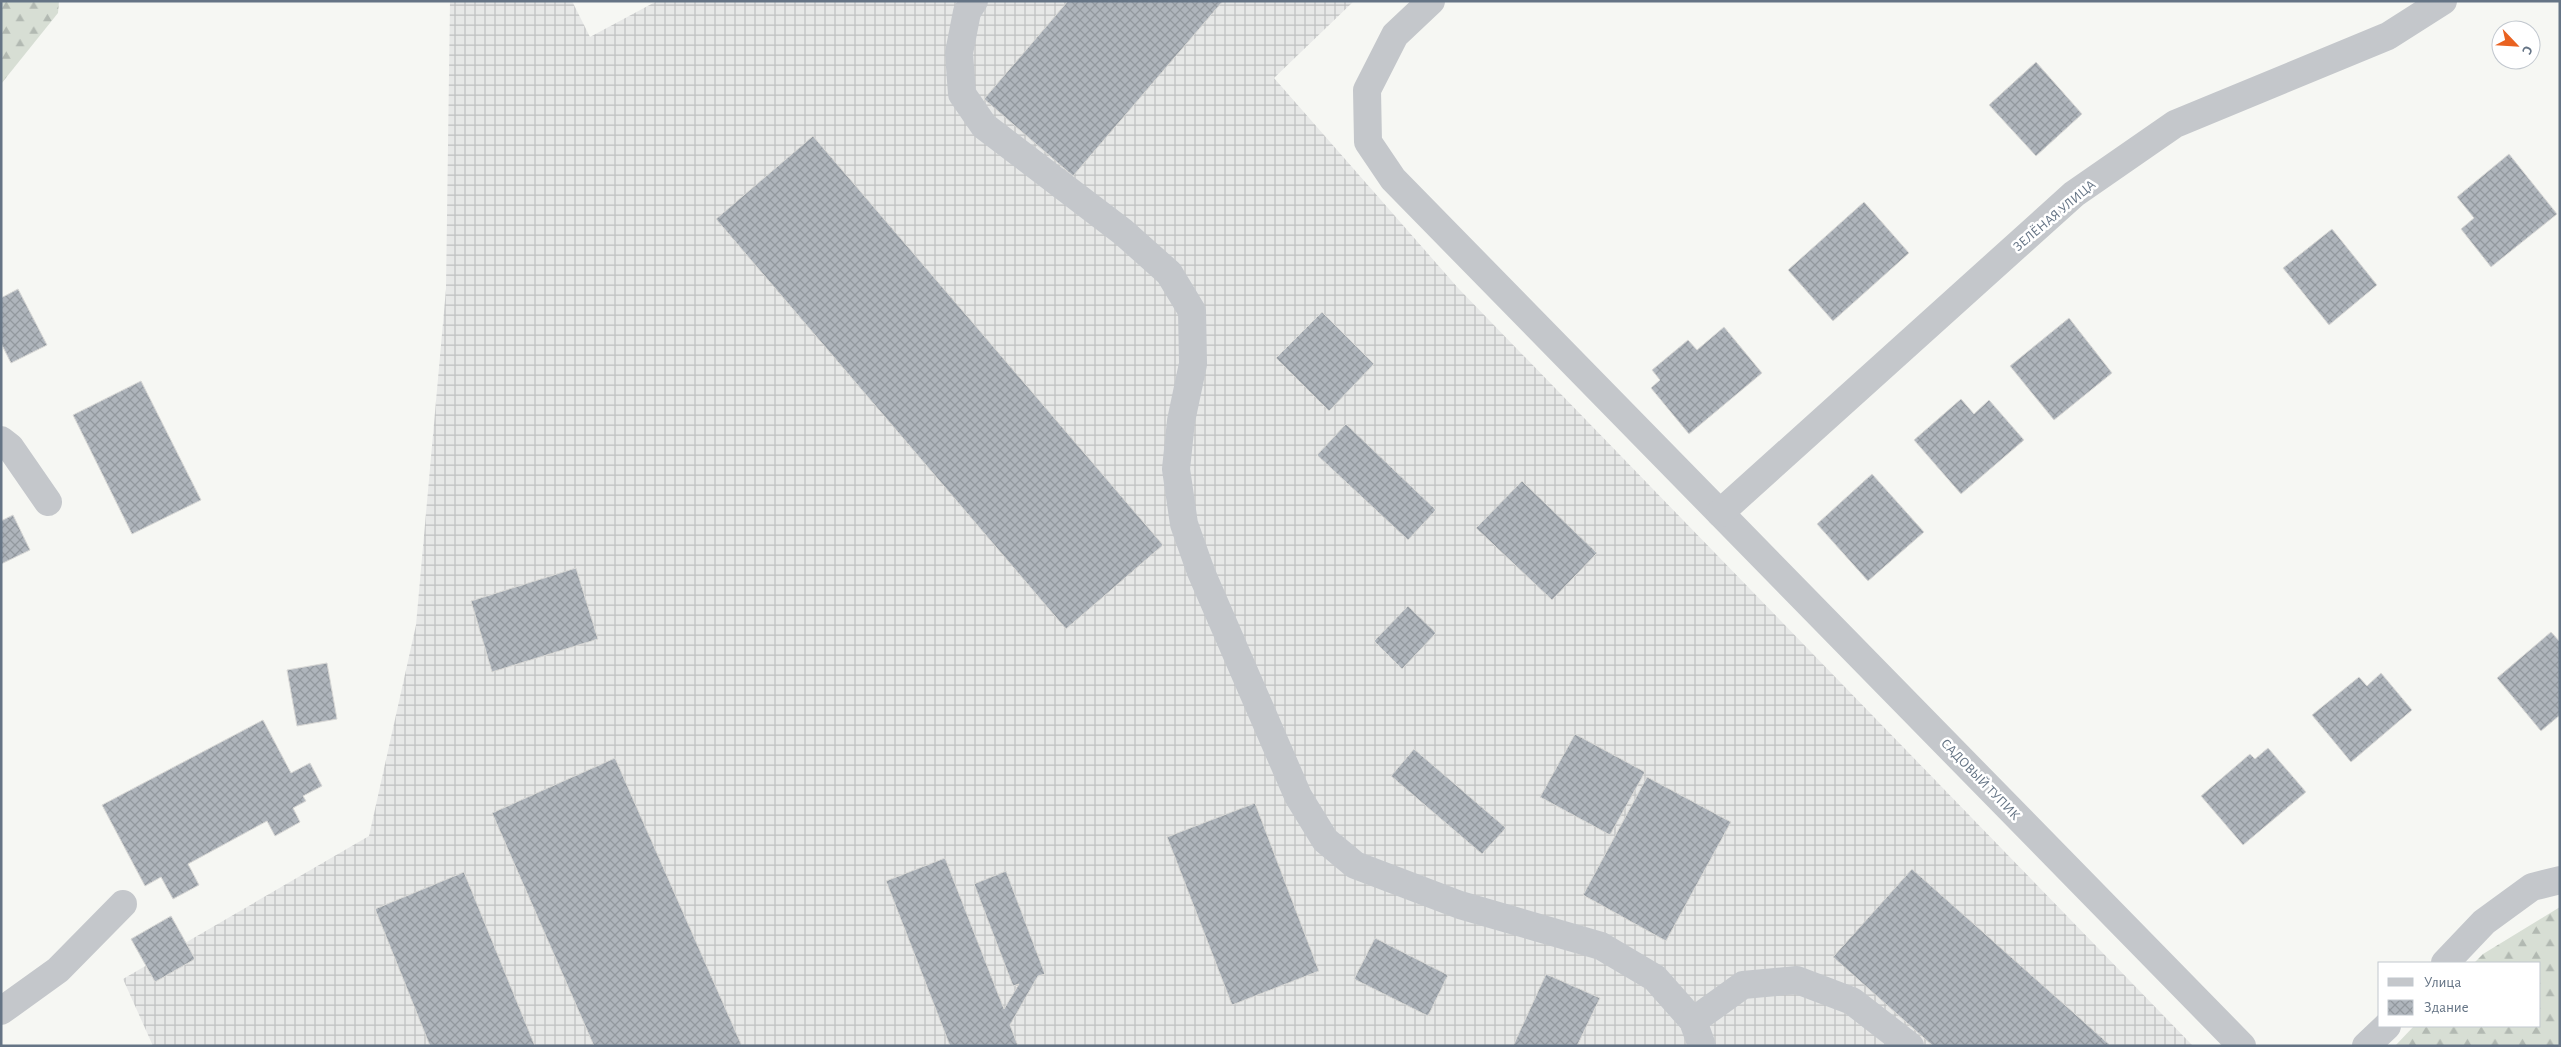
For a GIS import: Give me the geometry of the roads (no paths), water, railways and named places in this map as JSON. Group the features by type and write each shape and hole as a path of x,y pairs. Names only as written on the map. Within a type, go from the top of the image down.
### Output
{"street":[{"path":"974,1 967,12 959,53 962,94 984,126 1123,232 1168,273 1192,311 1193,364 1181,421 1176,470 1184,524 1200,572 1298,796 1325,840 1355,865 1460,905 1601,946 1655,978 1697,1033 1743,985 1797,980 1852,1000 1910,1046"},
{"name":"САДОВЫЙ ТУПИК","path":"1431,1 1395,35 1367,90 1368,142 1393,179 2242,1046"},
{"name":"ЗЕЛЁНАЯ УЛИЦА","path":"1720,513 2082,189 2175,124 2388,36 2443,1"},
{"path":"1,440 10,447 48,502"},
{"path":"2446,962 2484,922 2532,887 2560,880"},
{"path":"1,1011 58,970 123,904"},
{"path":"2366,1046 2386,1027"}]}
